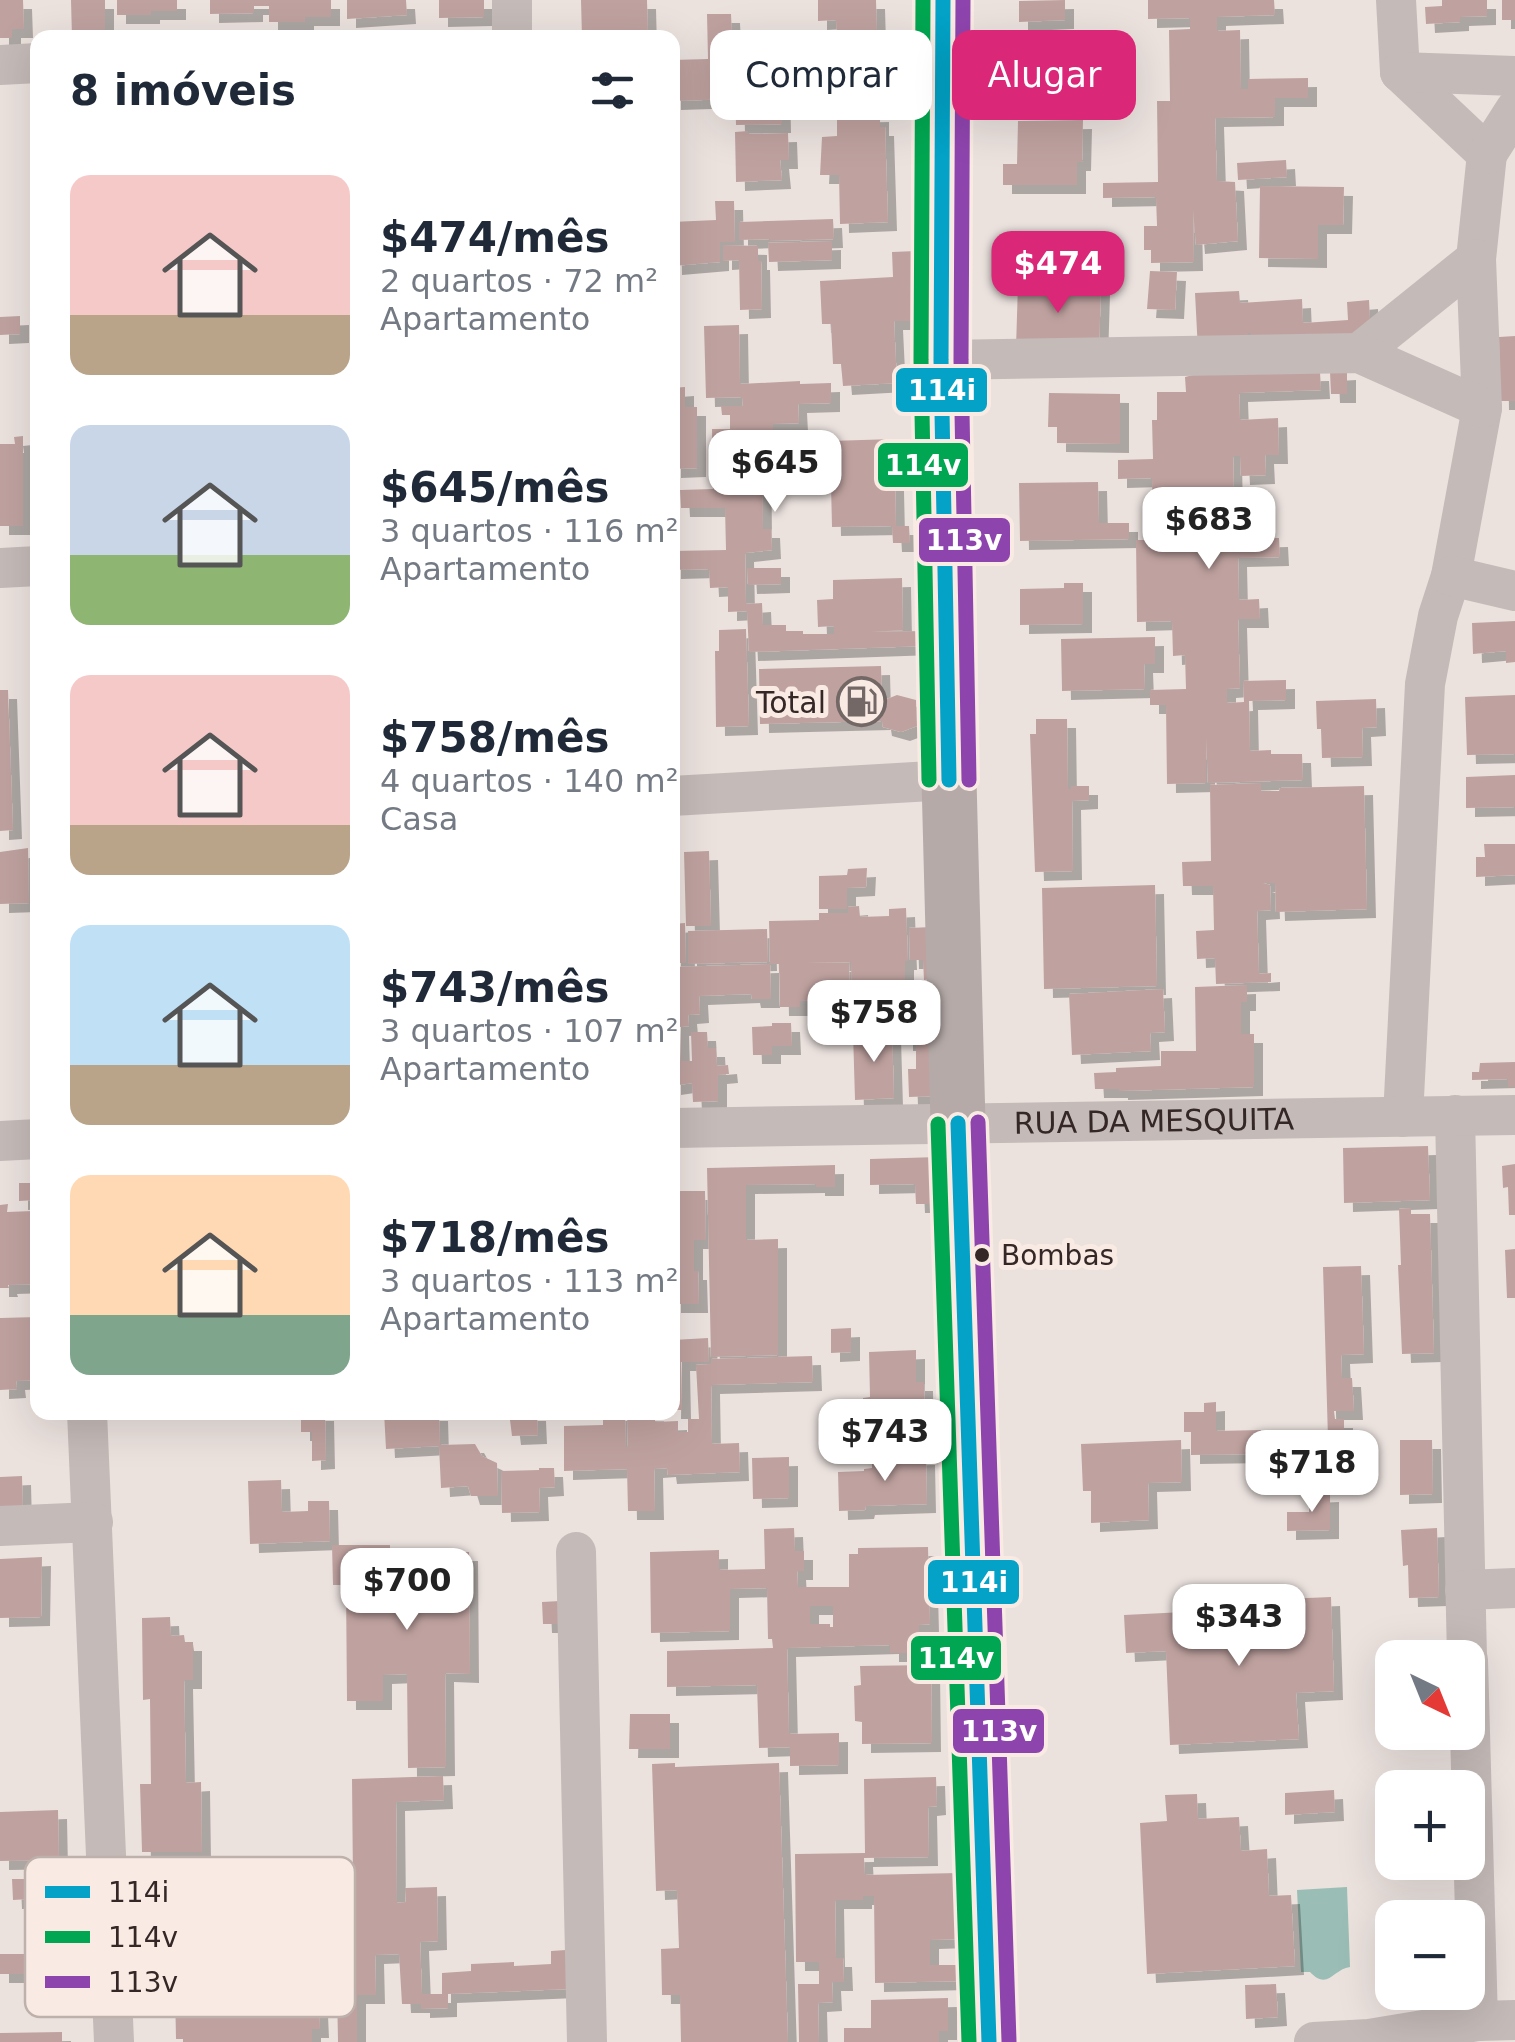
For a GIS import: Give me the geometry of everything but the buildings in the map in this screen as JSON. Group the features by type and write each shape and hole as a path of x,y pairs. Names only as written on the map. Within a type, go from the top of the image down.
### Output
{"street":[{"path":"512,0 512,30"},
{"path":"943,0 941,360 949,780 988,2042"},
{"path":"1396,0 1400,72 1487,154"},
{"path":"0,65 30,63"},
{"path":"1400,72 1515,76"},
{"path":"1403,1118 1425,684 1438,616 1452,576 1482,408 1476,259 1487,154 1515,110"},
{"path":"1359,353 1476,259"},
{"path":"941,360 1359,353 1482,408"},
{"path":"0,568 30,566"},
{"path":"1452,576 1515,592"},
{"path":"680,796 949,780"},
{"name":"RUA DA MESQUITA","path":"680,1128 1515,1114"},
{"path":"1454,1115 1467,1640"},
{"path":"0,1141 30,1139"},
{"path":"87,1420 107,1857"},
{"path":"0,1526 93,1522"},
{"path":"576,1552 588,2042"},
{"path":"1466,1590 1515,1588"},
{"path":"1314,2042 1369,2039 1497,2021 1475,1750"},
{"path":"113,2017 114,2042"}],"water":[{"path":"1347,1887 1350,1967 1321,1980 1310,1972 1301,1972 1297,1890"}],"transit line":[{"name":"114v","path":"923,0 921,360 929,780"},
{"name":"114i","path":"943,0 941,360 949,780"},
{"name":"113v","path":"963,0 961,360 969,780"},
{"name":"113v","path":"978,1122 1009,2041"},
{"name":"114i","path":"958,1123 989,2042"},
{"name":"114v","path":"938,1124 969,2042"}],"place":[{"name":"Total","path":"861,702"},
{"name":"Bombas","path":"982,1255"}]}
